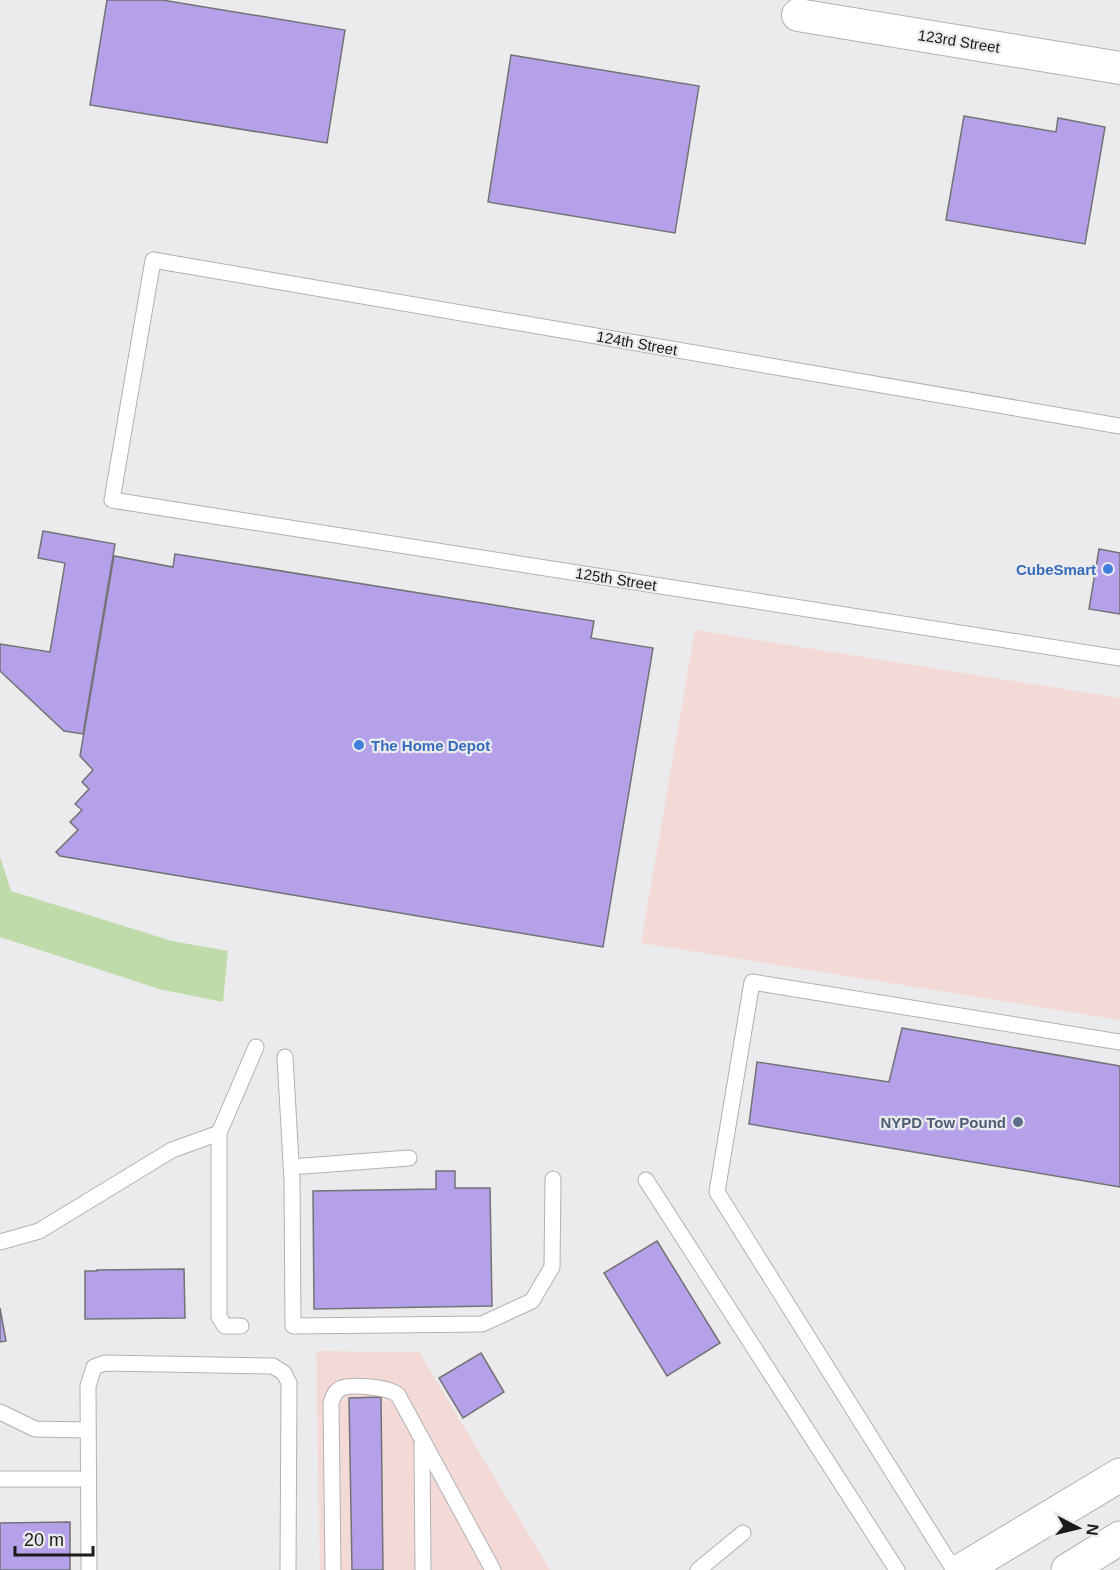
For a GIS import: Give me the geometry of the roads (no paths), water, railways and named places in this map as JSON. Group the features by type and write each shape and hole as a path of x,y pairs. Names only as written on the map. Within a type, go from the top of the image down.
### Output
{"main road":[{"path":"962,1570 1120,1475"},
{"path":"1068,1570 1120,1538"}],"street":[{"name":"123rd Street","path":"798,15 1120,68"}],"lane":[{"name":"124th Street","path":"112,500 153,260 1120,426"},
{"name":"125th Street","path":"112,500 1120,658"},
{"path":"954,1570 717,1192 753,982 1120,1042"},
{"path":"241,1326 225,1326 219,1317 219,1133 256,1047"},
{"path":"285,1057 291,1167 293,1326 482,1324 532,1301 552,1267 553,1179"},
{"path":"0,1242 39,1231 172,1150 219,1133"},
{"path":"291,1167 409,1158"},
{"path":"646,1180 897,1570"},
{"path":"88,1570 88,1386 94,1367 105,1363 273,1366 284,1373 289,1383 288,1570"},
{"path":"333,1570 331,1403 335,1394 342,1388 382,1388 392,1390 398,1395 493,1570"},
{"path":"0,1412 35,1429 88,1430"},
{"path":"422,1442 423,1570"},
{"path":"0,1479 88,1479"},
{"path":"698,1570 743,1533"}],"place":[{"name":"CubeSmart","path":"1108,569"},
{"name":"The Home Depot","path":"359,745"},
{"name":"NYPD Tow Pound","path":"1018,1122"}]}
